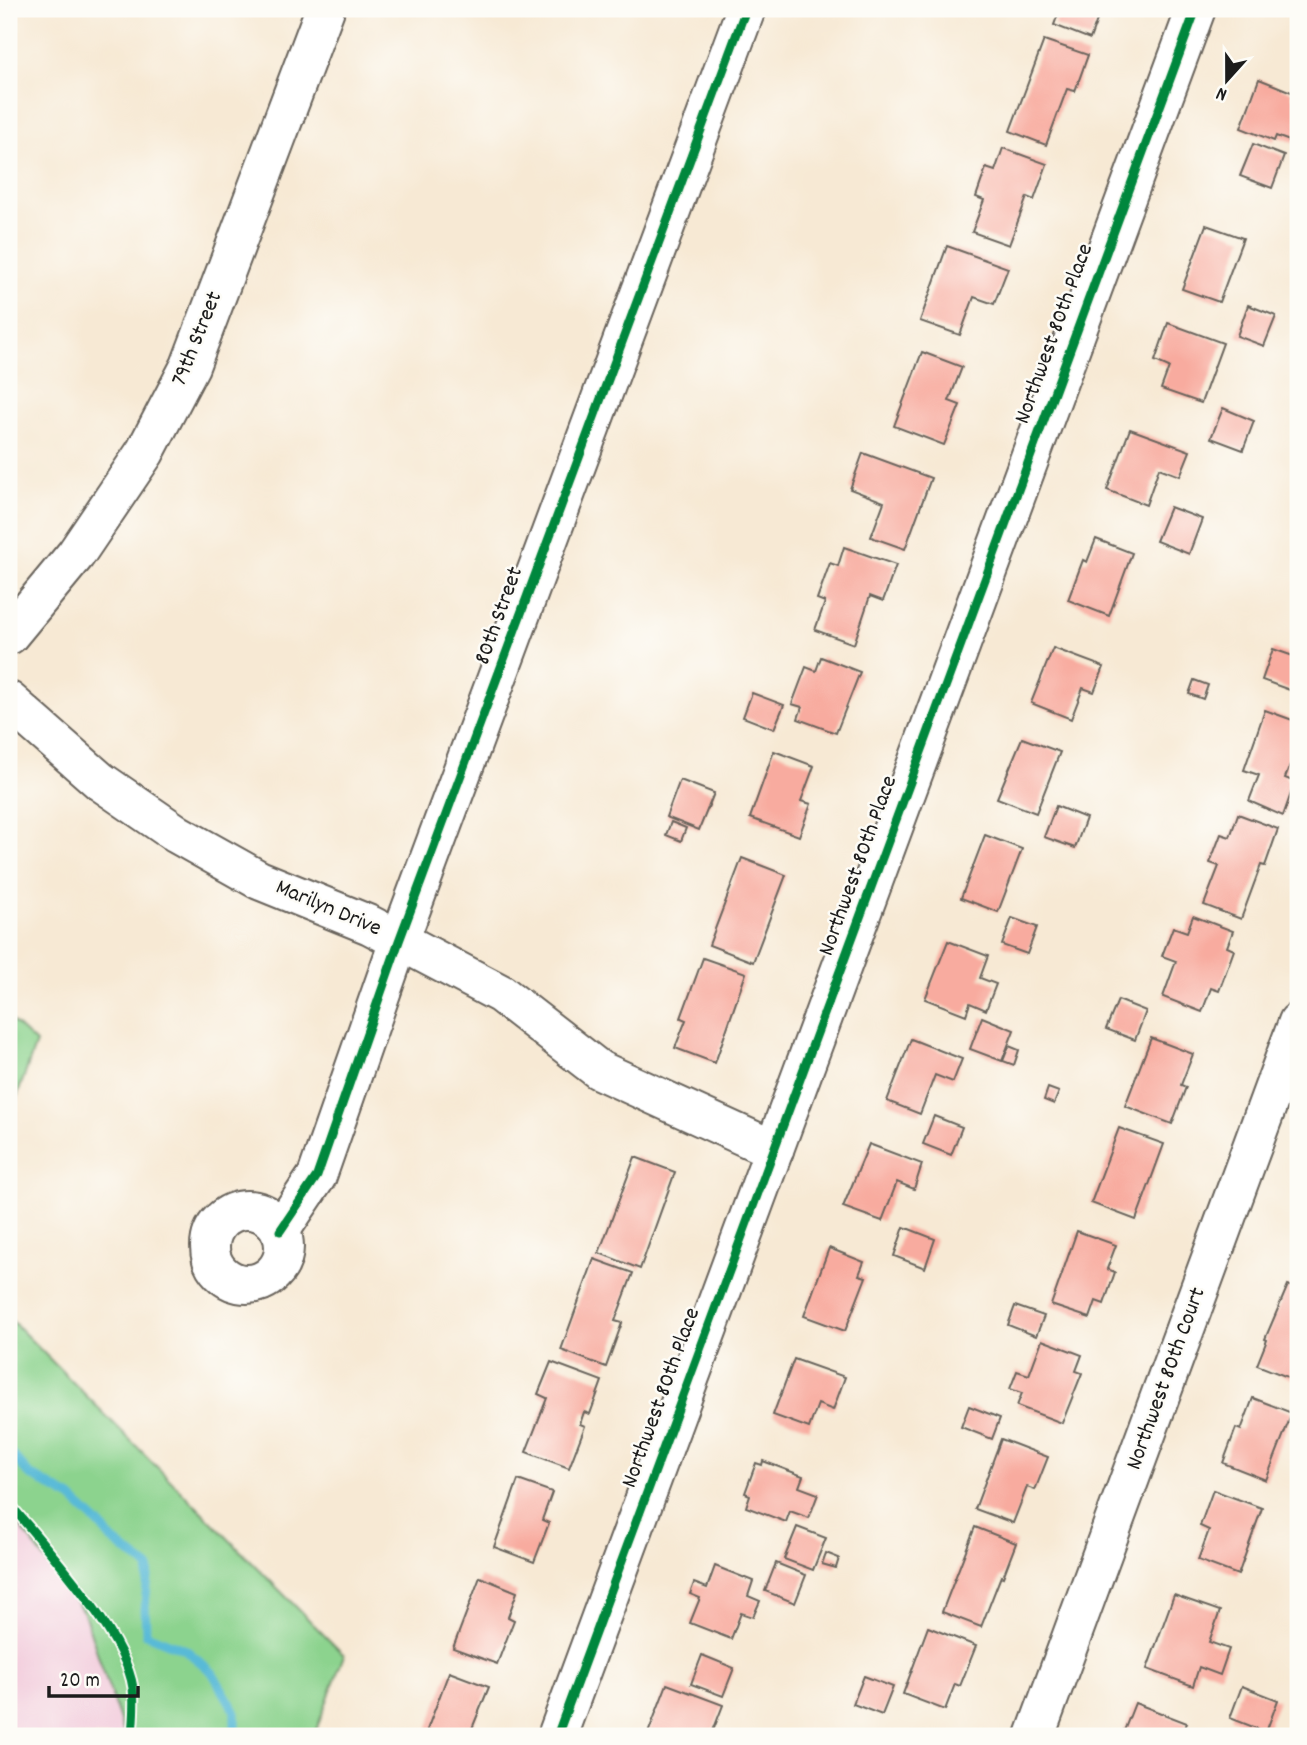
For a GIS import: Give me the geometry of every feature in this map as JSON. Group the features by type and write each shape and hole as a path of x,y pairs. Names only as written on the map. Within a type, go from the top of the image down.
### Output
{"street":[{"name":"79th Street","path":"9,635 92,532 145,452 190,366 325,9"},
{"name":"80th Street","path":"280,1231 317,1176 399,941 746,9"},
{"name":"Northwest 80th Place","path":"557,1736 1196,9"},
{"name":"Marilyn Drive","path":"9,701 100,781 177,834 259,880 370,925 501,994 599,1070 774,1150"},
{"name":"Northwest 80th Court","path":"1035,1736 1298,1022"}],"shaded area":[{"path":"9,1511 84,1613 125,1736 9,1736"}],"green space":[{"path":"9,1018 36,1043 9,1119"},
{"path":"9,1318 344,1655 314,1736 125,1736 84,1613 9,1511"}],"building":[{"path":"1060,9 1101,9 1090,39 1054,25"},
{"path":"1044,40 1088,55 1075,91 1067,89 1046,145 1010,131"},
{"path":"1259,79 1294,93 1292,97 1298,100 1298,144 1276,136 1274,141 1241,128"},
{"path":"1253,144 1284,156 1272,188 1240,176"},
{"path":"1003,148 1047,164 1034,200 1027,197 1009,245 972,232 984,200 976,197 986,168 995,171"},
{"path":"1206,225 1243,238 1219,302 1182,289"},
{"path":"947,246 1008,268 994,304 974,297 960,335 920,321"},
{"path":"1248,305 1276,316 1264,346 1237,336"},
{"path":"1168,323 1223,343 1201,403 1161,389 1169,367 1155,361"},
{"path":"922,352 962,367 949,401 960,405 944,445 894,426"},
{"path":"1223,408 1254,421 1243,450 1211,438"},
{"path":"1130,429 1190,451 1180,476 1159,468 1146,505 1107,490"},
{"path":"863,453 931,478 905,549 871,537 884,502 850,489"},
{"path":"1170,507 1202,519 1189,554 1156,541"},
{"path":"1096,539 1132,553 1109,616 1068,600 1083,560 1087,562"},
{"path":"844,547 896,565 883,601 870,596 854,644 815,630 825,602 817,599 830,563 838,566"},
{"path":"1053,648 1104,667 1094,692 1083,688 1071,719 1031,703"},
{"path":"1273,649 1296,657 1298,652 1298,693 1262,680"},
{"path":"821,657 860,672 836,733 798,719 802,707 792,704 806,667 816,671"},
{"path":"1194,680 1208,685 1203,699 1189,694"},
{"path":"752,693 784,705 774,729 743,717"},
{"path":"1265,710 1298,722 1298,768 1290,765 1285,778 1295,782 1283,816 1249,801 1259,775 1244,770"},
{"path":"1022,738 1060,752 1036,813 997,798"},
{"path":"774,751 814,766 801,801 811,804 799,836 750,818"},
{"path":"680,780 714,793 699,830 666,817"},
{"path":"1056,806 1086,818 1075,848 1044,837"},
{"path":"1238,814 1278,829 1241,919 1204,905 1219,866 1210,863 1221,834 1230,837"},
{"path":"671,822 686,828 681,841 666,835"},
{"path":"985,835 1022,849 998,912 961,898"},
{"path":"742,858 786,875 753,962 709,945"},
{"path":"1193,916 1233,931 1227,947 1234,950 1219,991 1211,988 1202,1012 1163,997 1176,961 1162,956 1173,927 1187,932"},
{"path":"1012,918 1037,927 1027,954 1002,945"},
{"path":"948,941 988,956 980,978 996,984 986,1010 970,1003 966,1015 925,999"},
{"path":"703,958 746,973 715,1063 675,1048 686,1020 681,1018"},
{"path":"1118,1000 1146,1011 1135,1040 1106,1029"},
{"path":"982,1017 1014,1030 1002,1061 970,1049"},
{"path":"1151,1038 1193,1054 1181,1085 1186,1087 1172,1124 1125,1106"},
{"path":"911,1039 962,1059 953,1082 935,1075 920,1114 887,1101"},
{"path":"1009,1046 1019,1050 1014,1065 1003,1061"},
{"path":"1048,1088 1059,1092 1054,1104 1044,1100"},
{"path":"934,1116 962,1127 951,1155 923,1144"},
{"path":"1119,1128 1164,1144 1136,1220 1091,1203"},
{"path":"869,1144 922,1164 914,1189 897,1182 882,1221 843,1207"},
{"path":"635,1157 675,1172 640,1269 599,1253"},
{"path":"904,1227 935,1239 925,1268 894,1256"},
{"path":"1077,1231 1116,1245 1107,1269 1115,1272 1104,1304 1096,1301 1090,1318 1051,1305"},
{"path":"829,1248 864,1262 859,1275 866,1277 845,1331 804,1316"},
{"path":"594,1259 633,1273 615,1321 622,1323 606,1367 561,1350"},
{"path":"1288,1285 1298,1289 1298,1381 1257,1365"},
{"path":"1015,1306 1044,1316 1036,1336 1008,1325"},
{"path":"1042,1340 1082,1355 1076,1371 1082,1373 1062,1423 1017,1406 1022,1393 1010,1389 1017,1371 1029,1375"},
{"path":"794,1359 845,1377 833,1410 818,1404 809,1428 773,1415"},
{"path":"551,1362 602,1381 590,1414 584,1412 580,1424 585,1426 569,1468 526,1452 547,1398 538,1394"},
{"path":"1253,1398 1292,1413 1266,1480 1223,1463 1236,1428 1241,1430"},
{"path":"969,1406 1000,1418 992,1439 961,1427"},
{"path":"1001,1439 1048,1457 1035,1490 1027,1487 1013,1523 975,1509"},
{"path":"763,1461 803,1476 799,1487 818,1494 809,1518 790,1511 786,1522 746,1507 750,1495 745,1493 756,1463 762,1465"},
{"path":"518,1480 552,1492 542,1520 549,1523 534,1562 494,1547"},
{"path":"1213,1490 1262,1508 1238,1575 1198,1560 1209,1530 1200,1526"},
{"path":"797,1527 826,1538 813,1570 784,1559"},
{"path":"975,1527 1016,1543 981,1627 942,1612"},
{"path":"826,1553 839,1558 836,1568 822,1564"},
{"path":"776,1563 806,1575 795,1603 765,1591"},
{"path":"715,1566 753,1581 748,1596 760,1601 753,1617 741,1613 731,1639 690,1623 700,1598 690,1594 694,1583 707,1588"},
{"path":"480,1577 517,1592 508,1617 514,1620 497,1664 453,1648"},
{"path":"1174,1595 1220,1611 1209,1642 1229,1649 1220,1675 1199,1667 1193,1686 1147,1669"},
{"path":"928,1627 976,1646 960,1686 955,1684 945,1710 903,1694"},
{"path":"702,1655 734,1668 723,1696 691,1684"},
{"path":"449,1672 489,1687 469,1736 428,1736 430,1731 427,1730"},
{"path":"864,1676 893,1687 882,1715 853,1704"},
{"path":"667,1684 723,1705 711,1736 647,1736"},
{"path":"1242,1686 1278,1700 1266,1732 1230,1718"},
{"path":"1135,1703 1187,1723 1182,1736 1122,1736"}],"waterway":[{"path":"9,1451 29,1474 71,1498 112,1540 149,1568 145,1604 146,1634 186,1650 212,1672 235,1711 235,1736"}],"cycle path":[{"path":"280,1231 317,1176 399,941 746,9"},
{"path":"557,1736 1196,9"},
{"path":"9,1503 82,1591 115,1642 127,1666 133,1688 132,1736"}]}
